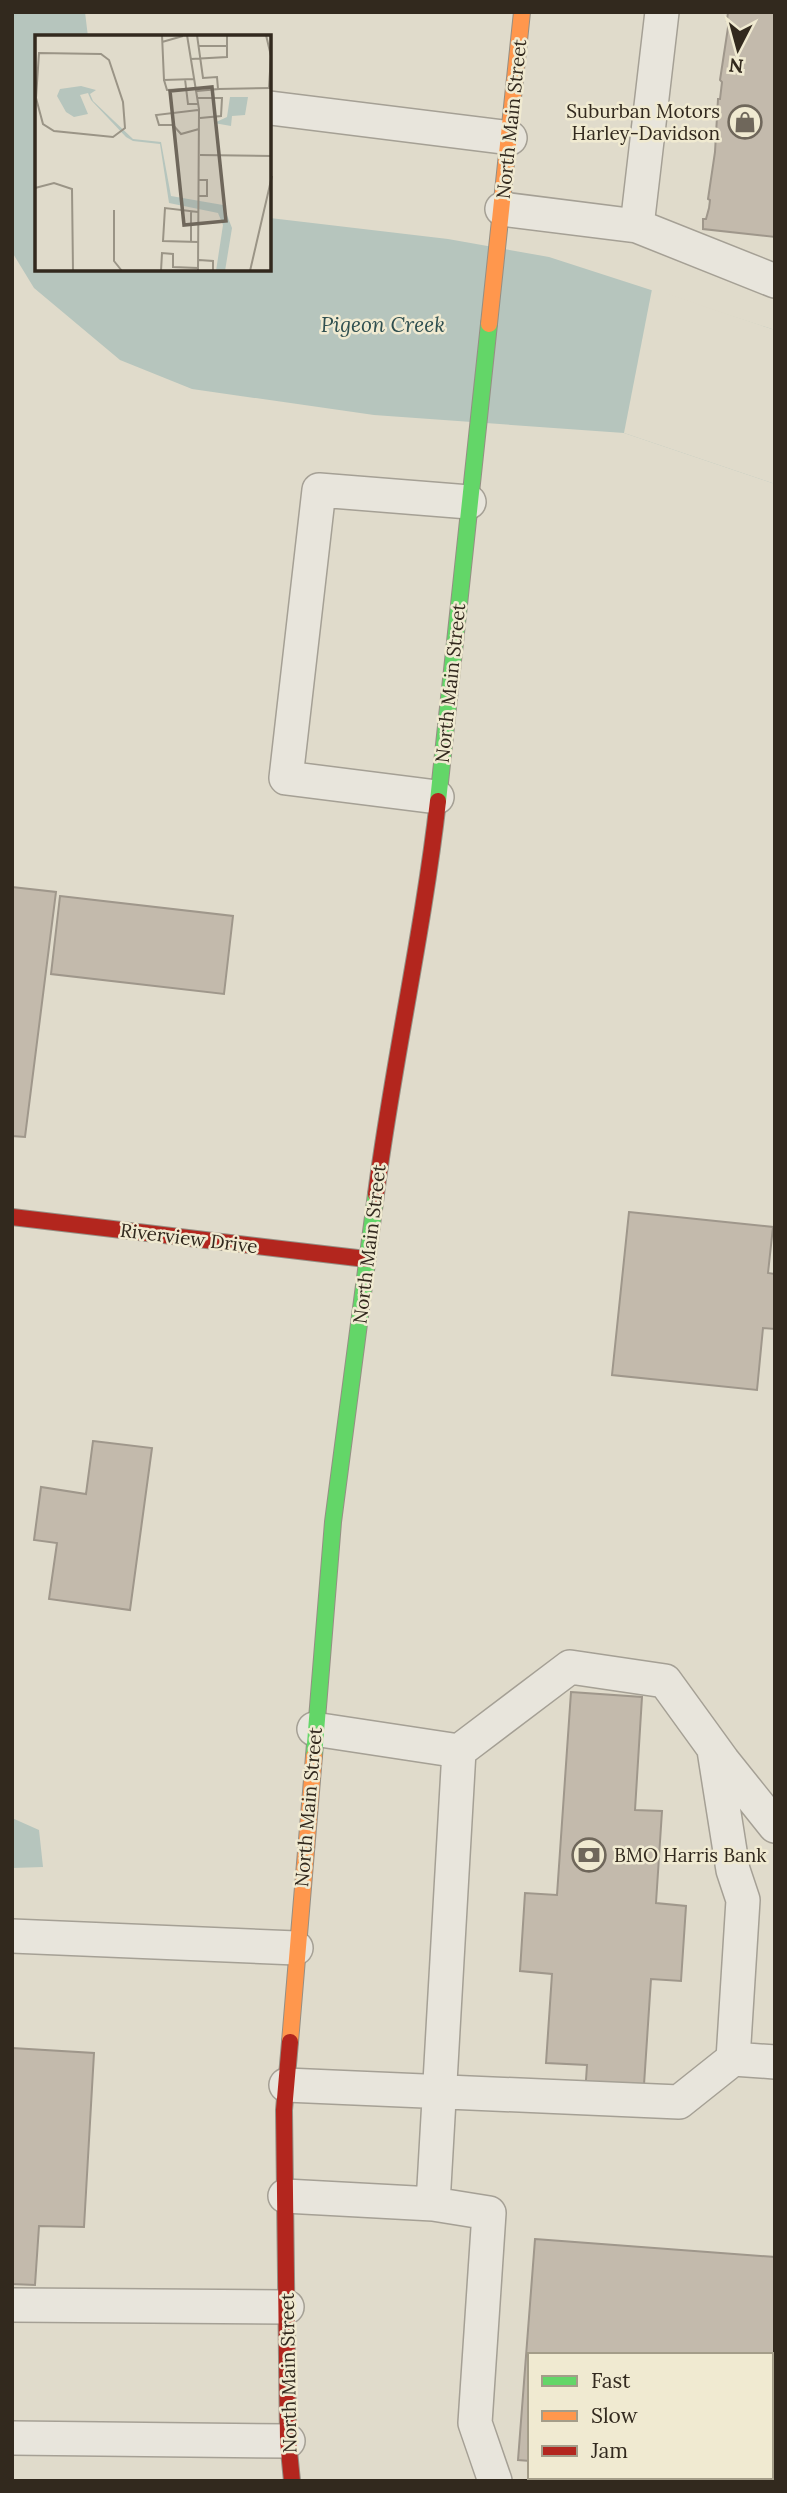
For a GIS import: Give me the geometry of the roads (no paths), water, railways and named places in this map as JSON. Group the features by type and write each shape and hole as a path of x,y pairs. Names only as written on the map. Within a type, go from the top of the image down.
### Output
{"main road":[{"name":"North Main Street","path":"292,2481 288,2441 286,2085 333,1522 387,1107 398,1062 424,902 522,12"},
{"name":"Riverview Drive","path":"12,1217 366,1259"}],"lane":[{"path":"637,226 662,12"},
{"path":"271,108 510,138"},
{"path":"502,209 637,226 775,281"},
{"path":"437,797 286,778 319,490 469,502"},
{"path":"314,1729 459,1751 570,1667 666,1681 775,1826"},
{"path":"713,1747 733,1870 743,1900 733,2059"},
{"path":"433,2203 459,1751"},
{"path":"12,1936 296,1948"},
{"path":"286,2085 679,2102 733,2059 775,2062"},
{"path":"285,2196 433,2203 489,2213 475,2423 495,2481"},
{"path":"12,2305 286,2307"},
{"path":"12,2438 288,2441"}],"water":[{"name":"Pigeon Creek","path":"12,12 85,12 88,35 35,35 35,271 271,271 271,218 448,239 549,257 775,330 775,484 624,433 374,415 192,389 120,360 34,288 12,252"},
{"path":"12,1818 39,1830 43,1867 12,1868"}],"place":[{"name":"Suburban Motors Harley-Davidson","path":"745,122"},
{"name":"BMO Harris Bank","path":"589,1855"}]}
